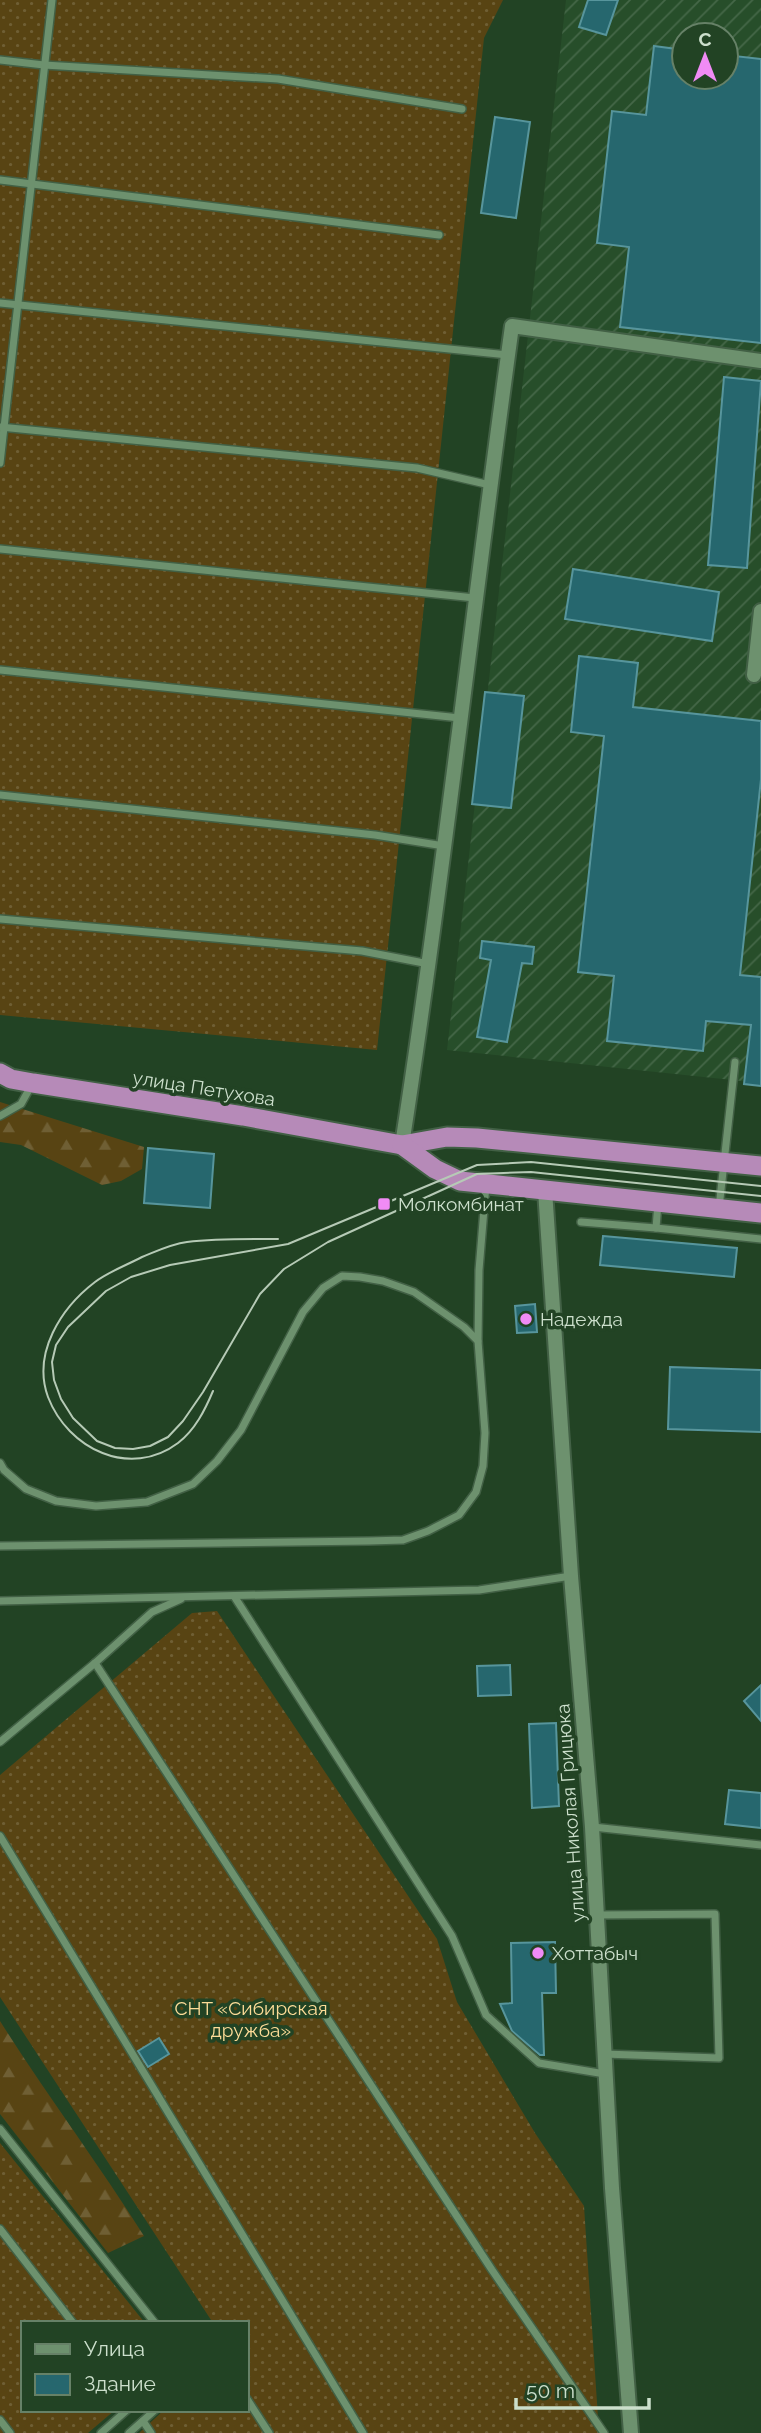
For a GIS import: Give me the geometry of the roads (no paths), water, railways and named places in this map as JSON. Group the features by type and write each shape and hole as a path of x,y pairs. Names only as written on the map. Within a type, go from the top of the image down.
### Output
{"highway":[{"name":"улица Петухова","path":"0,1073 10,1079 243,1116 402,1145 447,1137 761,1166"},
{"name":"улица Петухова","path":"402,1145 435,1169 460,1181 761,1213"}],"street":[{"path":"402,1145 430,964 512,326 761,361"},
{"path":"754,675 761,611"},
{"name":"улица Николая Грицюка","path":"545,1190 571,1576 592,1827 605,2074 631,2433"}],"lane":[{"path":"0,463 52,0"},
{"path":"0,60 278,79 462,109"},
{"path":"0,180 439,235"},
{"path":"0,303 508,355"},
{"path":"2,427 417,468 490,485"},
{"path":"0,549 475,598"},
{"path":"0,670 460,718"},
{"path":"0,795 375,835 444,846"},
{"path":"0,919 362,951 430,964"},
{"path":"719,1208 735,1062"},
{"path":"0,1116 21,1104 33,1083"},
{"path":"0,1546 392,1541 428,1531 459,1515 476,1492 483,1466 485,1433 478,1341 479,1270 486,1184"},
{"path":"656,1228 658,1202"},
{"path":"581,1222 761,1239"},
{"path":"0,1463 4,1470 26,1489 56,1501 96,1506 147,1502 193,1484 218,1461 241,1430 303,1311 323,1288 342,1276 383,1281 414,1292 464,1326 478,1341"},
{"path":"0,1601 479,1590 571,1576"},
{"path":"234,1596 452,1936 486,2015 539,2063 605,2074"},
{"path":"0,1742 152,1612 185,1598"},
{"path":"95,1663 492,2270 604,2433"},
{"path":"592,1827 761,1845"},
{"path":"0,1836 363,2433"},
{"path":"596,1915 715,1914 719,2058 604,2054"},
{"path":"0,2129 153,2321"},
{"path":"0,2229 71,2321"},
{"path":"248,2401 269,2433"},
{"path":"101,2433 125,2412"},
{"path":"129,2433 153,2412"},
{"path":"0,2420 10,2433"},
{"path":"143,2421 151,2433"}],"tram line":[{"path":"761,1186 531,1162 477,1165 288,1244 170,1265 131,1277 106,1291 68,1327 56,1345 52,1362 54,1380 61,1399 73,1418 97,1441 115,1448 150,1446 168,1437 183,1421 260,1294 284,1269 328,1242 477,1174 531,1172 761,1196"},
{"path":"213,1391 199,1419 178,1443 159,1453 140,1458 121,1458 85,1444 57,1415 48,1397 44,1380 47,1348 61,1318 83,1293 106,1275 142,1257 187,1242 278,1239"}],"place":[{"name":"Молкомбинат","path":"384,1204"},
{"name":"Надежда","path":"526,1319"},
{"name":"Хоттабыч","path":"538,1953"}],"park label":[{"name":"СНТ «Сибирская дружба»","path":"251,2019"}]}
